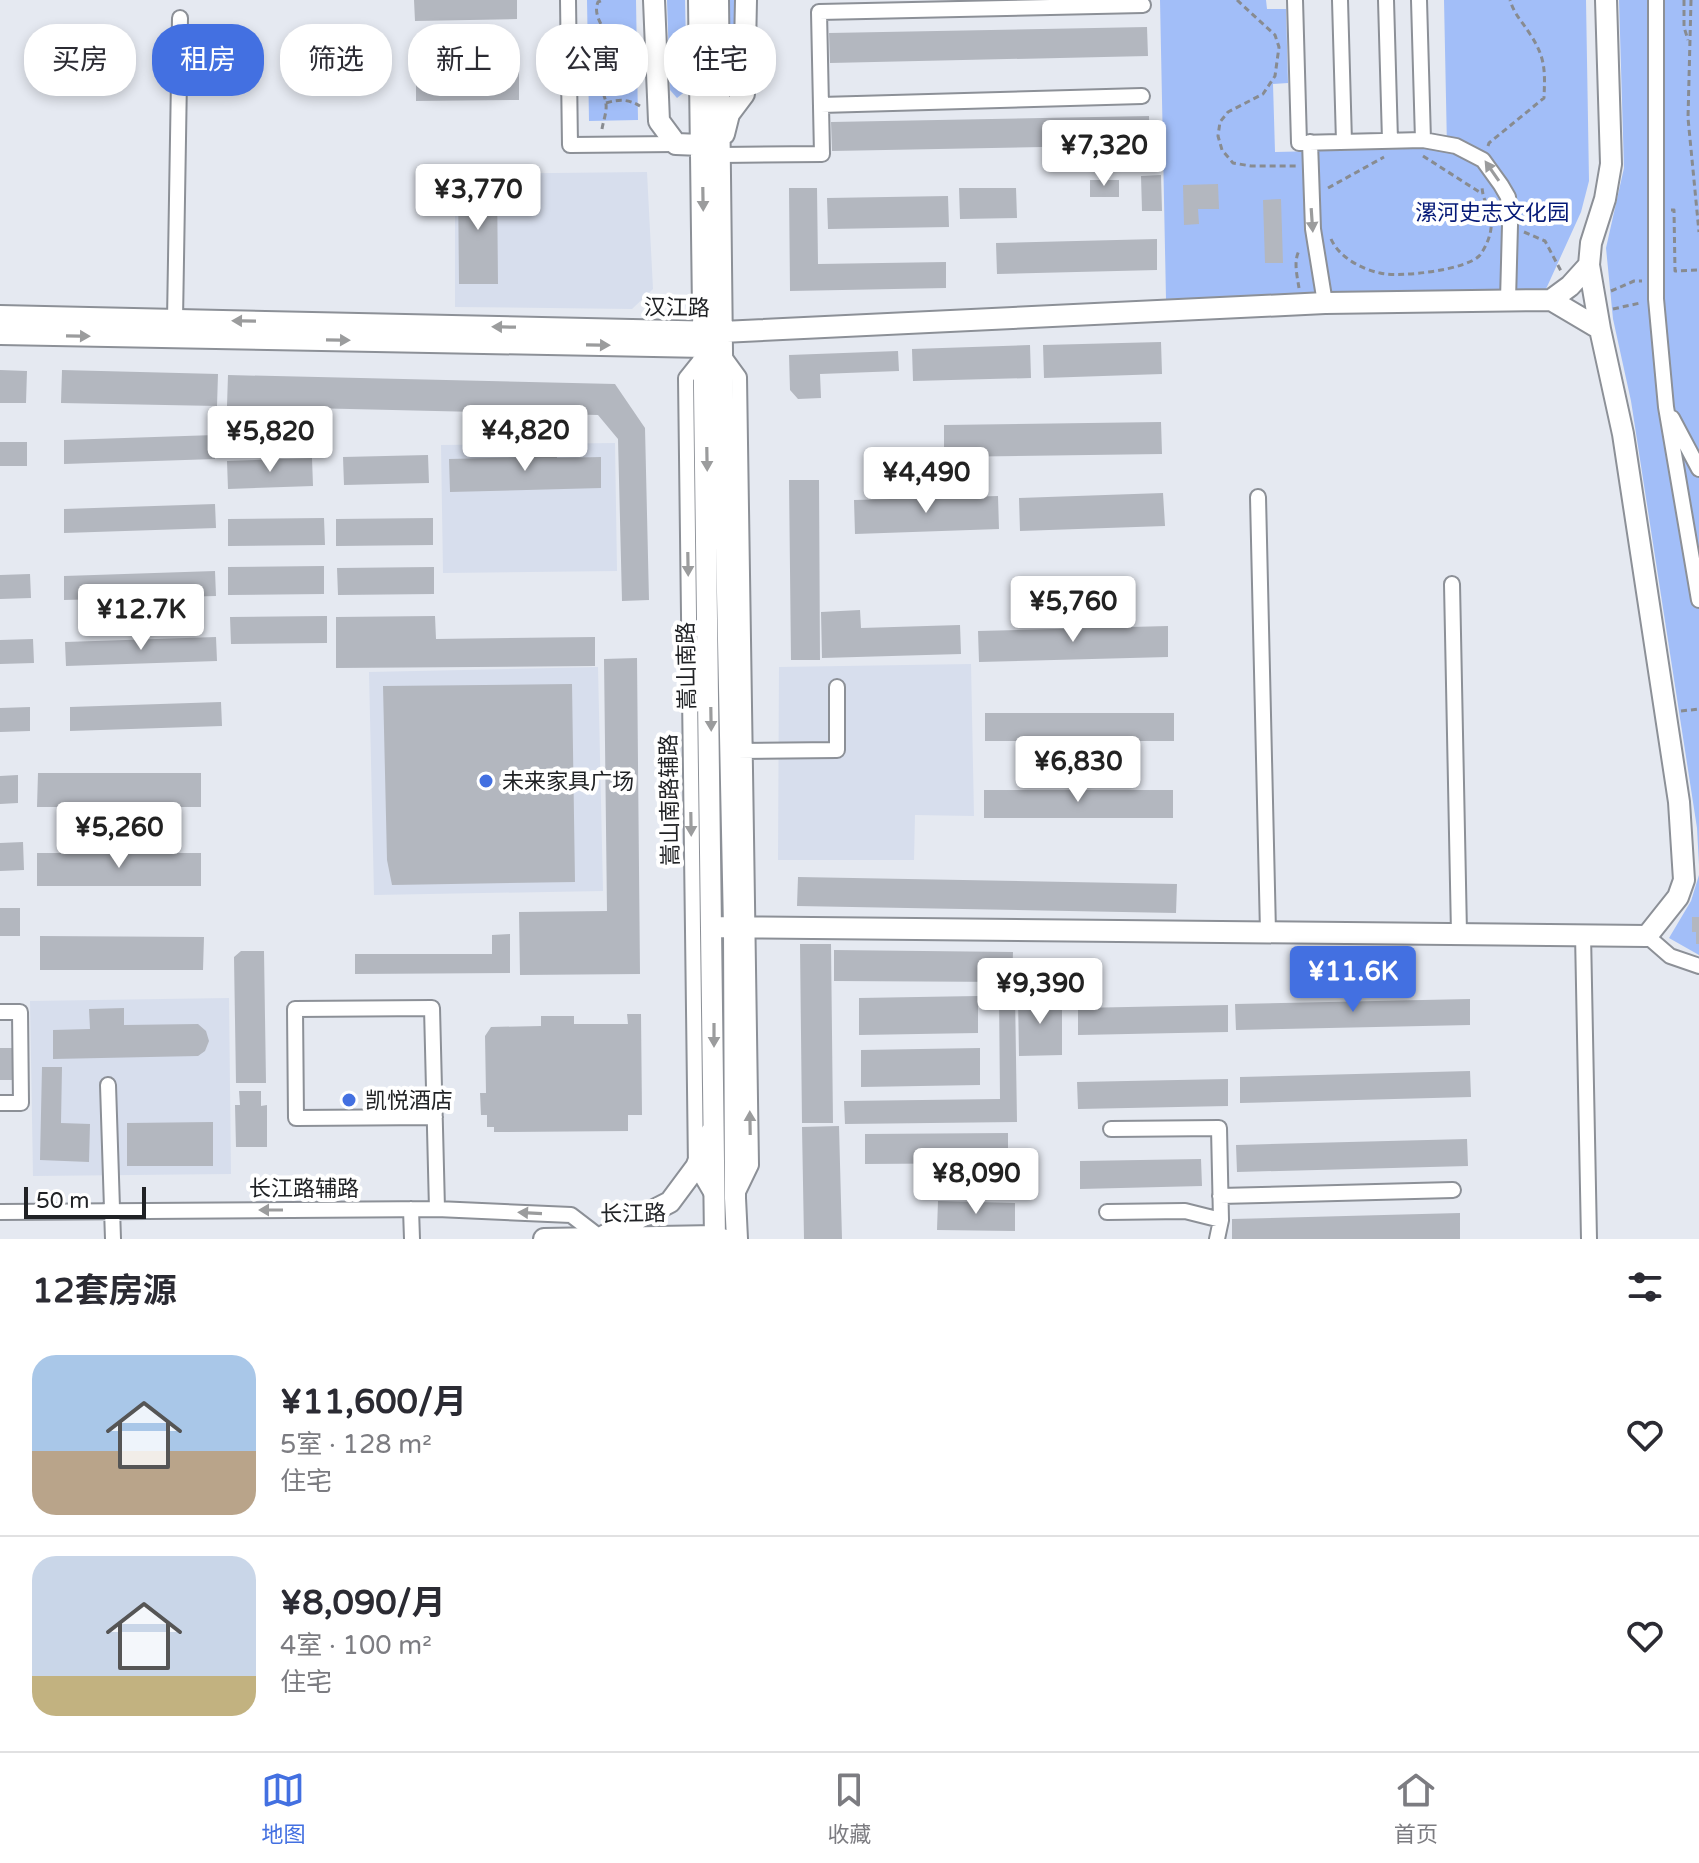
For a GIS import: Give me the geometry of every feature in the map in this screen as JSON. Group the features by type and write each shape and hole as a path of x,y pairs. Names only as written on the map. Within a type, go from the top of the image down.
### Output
{"street":[{"path":"568,0 568,24"},
{"path":"654,0 659,121 676,144"},
{"path":"699,0 702,24"},
{"path":"716,24 718,0"},
{"path":"714,149 729,114 744,94 746,0"},
{"path":"1295,0 1299,143 1344,142 1389,148 1456,146 1483,160 1508,197 1508,300"},
{"path":"1340,0 1344,142"},
{"path":"1386,0 1389,148"},
{"path":"1419,0 1421,147"},
{"path":"1606,0 1611,164 1605,199 1591,243 1589,265 1625,448 1677,787 1683,852 1684,880 1678,897 1647,936"},
{"path":"1656,0 1656,294 1666,407 1699,600"},
{"path":"569,96 570,145 676,144 822,154 819,12 1143,5"},
{"path":"175,320 180,18"},
{"name":"嵩山南路","path":"710,96 714,149 712,343 729,751 732,927 725,1199 717,1238"},
{"path":"821,105 1142,96"},
{"path":"1310,142 1313,229 1325,303"},
{"path":"1551,300 1570,286 1589,265"},
{"path":"712,343 1325,303 1551,300 1597,313"},
{"name":"汉江路","path":"0,316 175,320 712,343"},
{"name":"汉江路","path":"0,334 712,343"},
{"path":"712,343 739,377 729,751 732,927 1647,936 1670,956 1699,966"},
{"name":"嵩山南路辅路","path":"712,343 686,378 696,1167 725,1199"},
{"path":"1666,407 1699,469"},
{"path":"1258,497 1268,932"},
{"path":"1452,584 1459,933"},
{"path":"729,751 837,750 837,687"},
{"name":"嵩山南路","path":"732,927 714,979 715,1124 725,1199 737,1239"},
{"path":"1583,934 1589,1239"},
{"path":"694,1001 714,979"},
{"path":"435,1117 296,1118 295,1009 432,1008 435,1117 437,1209"},
{"path":"0,1012 20,1012 21,1103 0,1103"},
{"path":"108,1085 113,1239"},
{"path":"601,1238 670,1202 696,1167 715,1124"},
{"path":"1111,1129 1219,1128 1221,1220 1217,1239"},
{"path":"1220,1196 1453,1190"},
{"path":"411,1209 412,1239"},
{"name":"长江路辅路","path":"0,1212 437,1209 571,1215 601,1238"},
{"path":"1107,1212 1185,1211 1221,1220"},
{"name":"长江路","path":"544,1239 717,1238"}],"path":[{"path":"602,0 595,8 602,24"},
{"path":"1684,0 1684,27 1689,44"},
{"path":"1691,0 1688,118 1699,232"},
{"path":"599,145 606,103 603,96"},
{"path":"606,103 619,99 658,110"},
{"path":"1421,147 1482,194"},
{"path":"1324,190 1389,148"},
{"path":"1655,209 1674,210 1675,271 1699,270"},
{"path":"1492,217 1545,241 1570,286"},
{"path":"1641,280 1656,294 1597,313 1641,280"}],"shaded area":[{"path":"647,172 653,289 632,309 455,307 455,174"},
{"path":"615,443 617,571 443,573 441,445"},
{"path":"971,664 974,816 915,815 914,860 778,860 779,667"},
{"name":"未来家具广场","path":"598,667 603,891 374,895 369,672"},
{"path":"229,998 231,1174 33,1176 30,1001"}],"green space":[{"path":"587,0 636,0 636,24 587,24"},
{"path":"667,0 685,0 686,24 668,24"},
{"path":"728,0 735,0 735,24 728,24"},
{"name":"漯河史志文化园","path":"1160,0 1266,0 1267,9 1286,9 1288,83 1273,84 1275,152 1447,148 1444,0 1586,0 1589,181 1581,212 1546,289 1166,299"},
{"path":"1619,0 1699,0 1699,865 1697,828 1631,401 1613,319 1606,248 1624,168"},
{"path":"589,96 638,96 638,120 589,121"},
{"path":"1699,875 1699,955 1669,938 1691,901"}],"building":[{"path":"414,0 517,0 517,19 415,21"},
{"path":"1147,27 1148,56 830,63 829,33"},
{"path":"416,96 519,96 519,100 416,101"},
{"path":"1149,116 1150,145 832,151 831,122"},
{"path":"1161,175 1162,211 1142,211 1141,176"},
{"path":"458,179 497,179 498,284 459,284"},
{"path":"1090,180 1119,180 1119,197 1090,197"},
{"path":"1218,184 1219,209 1198,209 1199,224 1184,225 1183,185"},
{"path":"789,188 817,188 818,264 946,262 946,288 790,291"},
{"path":"959,188 1016,188 1017,218 960,219"},
{"path":"948,196 949,227 828,229 827,198"},
{"path":"1281,199 1283,263 1265,263 1263,200"},
{"path":"1157,239 1157,270 997,274 996,243"},
{"path":"1161,342 1162,374 1044,378 1043,345"},
{"path":"1030,345 1031,378 913,381 912,349"},
{"path":"898,351 899,371 820,374 821,398 798,399 790,390 789,355"},
{"path":"0,370 27,371 26,403 0,403"},
{"path":"62,370 218,374 217,406 61,403"},
{"path":"228,375 615,384 645,428 649,600 622,601 618,439 598,415 227,406"},
{"path":"1161,422 1162,454 944,457 944,425"},
{"path":"215,435 215,459 64,464 64,440"},
{"path":"0,442 27,442 27,466 0,466"},
{"path":"557,448 557,458 601,457 601,488 450,492 449,459 531,457 531,449"},
{"path":"428,455 429,483 344,485 343,457"},
{"path":"312,458 313,486 228,489 227,461"},
{"path":"789,480 819,480 820,660 791,660"},
{"path":"1163,493 1165,526 1020,531 1019,498"},
{"path":"998,496 999,529 855,534 854,500"},
{"path":"215,504 216,528 64,533 64,509"},
{"path":"324,518 325,545 228,546 228,519"},
{"path":"433,518 433,545 336,546 336,519"},
{"path":"324,566 324,594 228,595 228,567"},
{"path":"434,567 434,594 338,595 337,568"},
{"path":"215,571 216,596 64,600 64,576"},
{"path":"30,574 31,598 0,599 0,575"},
{"path":"860,610 861,628 960,625 961,654 822,658 821,612"},
{"path":"327,616 327,643 231,644 230,617"},
{"path":"435,616 436,639 595,637 595,666 336,668 336,617"},
{"path":"1168,626 1168,657 979,662 978,631"},
{"path":"216,637 217,661 66,666 65,642"},
{"path":"33,639 34,663 0,664 0,640"},
{"path":"637,658 640,974 520,975 519,912 607,911 604,659"},
{"name":"未来家具广场","path":"572,684 575,882 392,885 387,860 383,686"},
{"path":"221,702 222,726 70,731 70,707"},
{"path":"30,707 30,731 0,732 0,708"},
{"path":"985,713 1174,713 1174,741 985,741"},
{"path":"38,773 201,773 201,807 37,807"},
{"path":"18,775 18,803 0,804 0,776"},
{"path":"984,790 1173,790 1173,818 984,818"},
{"path":"23,842 24,870 0,871 0,843"},
{"path":"37,853 201,853 201,886 37,886"},
{"path":"798,877 1177,884 1176,913 797,906"},
{"path":"0,908 20,908 20,936 0,936"},
{"path":"1692,917 1699,917 1699,944 1696,944 1696,932 1692,932"},
{"path":"510,934 510,973 355,974 355,954 492,954 492,935"},
{"path":"40,936 204,937 203,970 40,970"},
{"path":"800,944 831,944 833,1123 802,1123"},
{"path":"834,950 1013,952 1012,982 834,981"},
{"path":"241,951 264,951 266,1083 236,1083 234,957"},
{"path":"999,993 1015,993 1017,1122 845,1124 844,1101 1000,1099"},
{"path":"978,996 978,1033 859,1035 859,998"},
{"path":"1062,996 1062,1055 1019,1056 1018,997"},
{"path":"1470,999 1470,1025 1236,1030 1235,1004"},
{"path":"1228,1005 1228,1032 1078,1035 1078,1008"},
{"path":"124,1008 124,1025 198,1024 206,1031 209,1041 205,1051 198,1056 53,1059 53,1030 90,1029 89,1009"},
{"path":"627,1014 641,1014 642,1115 628,1115 628,1131 494,1132 494,1127 487,1127 487,1115 481,1115 480,1093 486,1093 485,1036 491,1027 541,1026 541,1016 574,1016 574,1024 628,1024"},
{"path":"0,1048 17,1048 17,1080 0,1080"},
{"path":"980,1048 980,1085 861,1087 861,1050"},
{"path":"42,1067 62,1067 61,1123 90,1124 89,1162 40,1160"},
{"path":"1470,1071 1471,1097 1240,1103 1240,1077"},
{"path":"1228,1079 1228,1106 1078,1109 1077,1082"},
{"path":"239,1091 261,1091 261,1106 267,1105 267,1147 236,1147 235,1105 240,1105"},
{"path":"213,1122 213,1166 127,1166 127,1123"},
{"path":"839,1126 842,1239 804,1239 802,1127"},
{"path":"1008,1133 1008,1163 865,1164 865,1134"},
{"path":"1467,1139 1468,1166 1237,1172 1236,1145"},
{"path":"1201,1159 1202,1186 1080,1189 1080,1161"},
{"path":"938,1201 1015,1203 1015,1231 937,1230"},
{"path":"1460,1213 1460,1239 1232,1239 1232,1219"}],"place":[{"name":"未来家具广场","path":"486,781"},
{"name":"凯悦酒店","path":"349,1100"}]}
